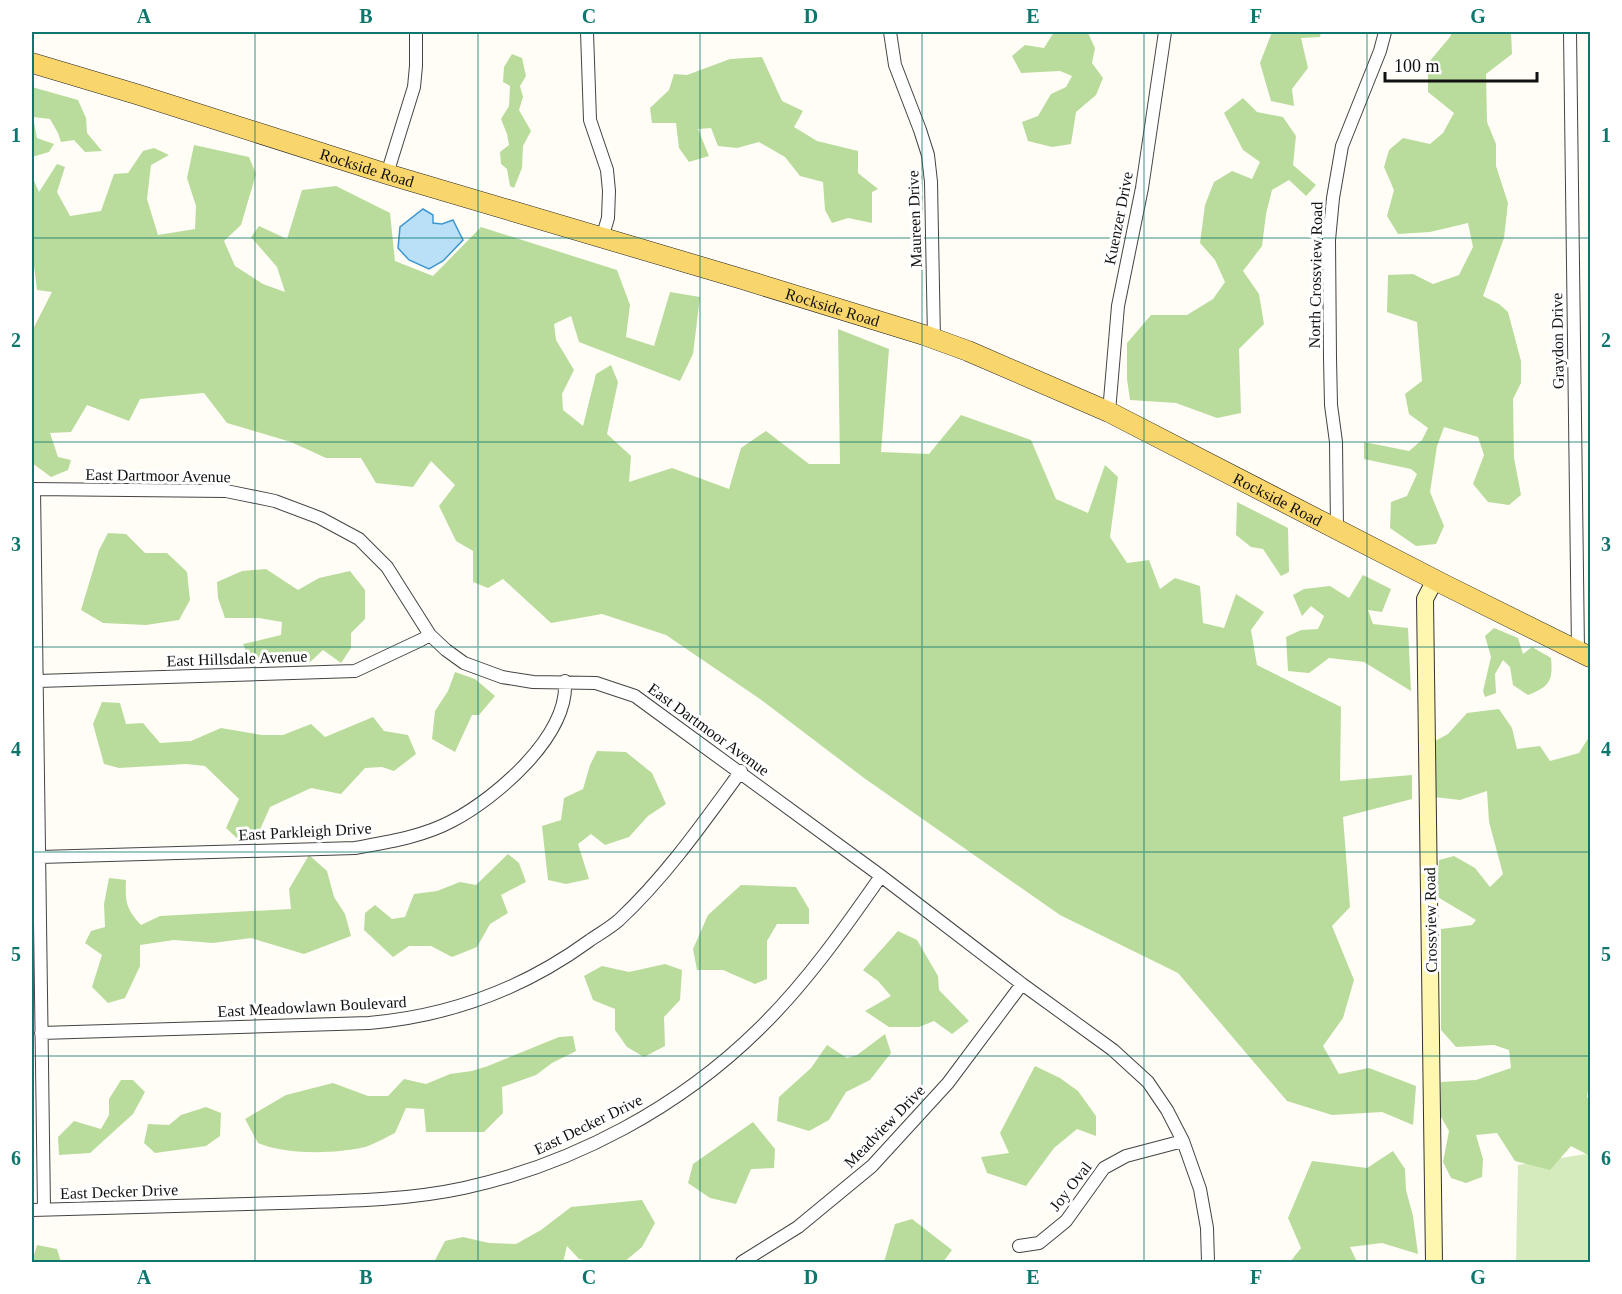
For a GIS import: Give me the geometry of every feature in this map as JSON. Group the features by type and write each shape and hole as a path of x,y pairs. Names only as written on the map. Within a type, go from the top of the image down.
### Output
{"main road":[{"name":"Rockside Road","path":"32,63 387,174 742,279 968,351 1109,412 1584,654"}],"street":[{"path":"387,174 414,87 416,32"},
{"path":"587,32 590,120 607,170 609,191 608,218 602,238"},
{"name":"Maureen Drive","path":"890,32 895,66 928,155 931,182 934,339"},
{"name":"Kuenzer Drive","path":"1109,412 1118,306 1142,188 1165,32"},
{"name":"North Crossview Road","path":"1337,528 1336,442 1331,405 1330,358 1329,240 1332,198 1342,146 1380,51 1385,32"},
{"name":"Graydon Drive","path":"1570,32 1584,654"},
{"path":"33,489 34,632 38,681 35,776 40,857 36,922 41,1033 36,1056 38,1210"},
{"name":"East Dartmoor Avenue","path":"33,489 226,490 275,501 320,518 359,539 387,567 430,635 464,663 501,677 533,682 597,683 634,696 741,771 1022,984 1113,1050 1148,1082 1167,1110 1183,1141 1200,1190 1207,1228 1208,1263"},
{"name":"Crossview Road","path":"1434,1263 1425,599 1435,580"},
{"name":"East Hillsdale Avenue","path":"38,681 355,671 430,635"},
{"name":"East Parkleigh Drive","path":"40,857 355,848 404,839 451,822 485,801 517,772 543,743 560,715 566,694 565,681"},
{"name":"East Meadowlawn Boulevard","path":"41,1033 380,1022 435,1014 498,993 554,965 617,922 654,885 741,771"},
{"name":"East Decker Drive","path":"38,1210 386,1199 464,1188 533,1168 582,1149 632,1124 668,1102 704,1077 760,1029 812,972 881,876"},
{"name":"Meadview Drive","path":"742,1263 798,1227 872,1166 948,1083 1022,984"},
{"name":"Joy Oval","path":"1019,1246 1039,1242 1066,1221 1104,1168 1126,1156 1183,1141"}],"green space":[{"path":"1054,32 1088,33 1095,48 1092,63 1103,78 1096,95 1076,112 1071,144 1052,147 1028,141 1022,122 1038,116 1051,94 1066,87 1072,76 1060,71 1021,73 1012,56 1025,45 1044,48"},
{"path":"1272,32 1321,32 1320,37 1301,38 1308,68 1292,89 1294,106 1271,101 1260,63"},
{"path":"1452,32 1511,32 1512,54 1486,74 1487,122 1496,144 1496,166 1508,203 1504,238 1483,296 1499,304 1508,312 1521,361 1521,383 1513,399 1514,458 1521,495 1509,505 1488,502 1473,484 1484,455 1478,437 1444,427 1437,446 1430,492 1444,526 1436,544 1416,546 1390,528 1391,502 1407,496 1417,474 1411,469 1364,459 1364,442 1409,451 1422,440 1428,428 1409,414 1405,394 1422,381 1417,322 1387,312 1388,275 1413,274 1433,284 1459,275 1473,247 1468,223 1430,232 1398,234 1387,216 1394,190 1384,167 1389,150 1403,138 1430,144 1443,133 1454,113 1428,92 1428,63"},
{"path":"512,54 522,58 526,76 520,86 523,97 519,110 531,131 523,146 522,168 514,188 510,186 507,169 501,164 500,152 509,145 501,119 509,106 510,86 503,82 504,67"},
{"path":"762,57 782,101 803,111 794,127 817,141 858,151 858,173 878,189 872,192 872,223 848,218 832,223 825,210 823,182 800,176 785,157 759,142 737,148 718,146 711,128 698,129 709,156 689,162 679,148 676,123 652,123 650,108 669,90 674,74 687,75 730,59"},
{"path":"32,87 78,100 86,118 87,133 102,151 85,152 74,140 61,142 50,119 33,117 37,138 54,144 49,152 32,157"},
{"path":"1243,98 1257,112 1283,117 1296,136 1293,165 1316,185 1306,196 1289,180 1272,190 1262,246 1243,271 1259,294 1264,324 1239,349 1241,413 1217,418 1176,403 1130,400 1127,379 1127,343 1151,315 1187,315 1213,299 1225,282 1215,260 1200,243 1205,205 1214,182 1232,171 1252,179 1260,162 1243,150 1224,113"},
{"path":"194,145 249,157 256,174 241,225 224,241 235,266 263,284 285,292 277,267 251,237 259,226 287,239 302,190 336,186 390,213 395,261 433,276 481,227 617,270 630,305 626,337 654,346 670,292 700,297 693,354 680,381 579,342 571,316 554,324 556,340 574,370 562,394 563,410 583,426 596,374 611,365 618,382 607,434 631,456 629,482 672,468 729,489 741,448 766,431 809,464 840,464 838,329 889,349 881,452 929,454 961,415 1031,440 1056,499 1088,513 1105,465 1118,477 1110,537 1127,563 1149,560 1160,589 1175,578 1200,586 1203,623 1224,628 1236,594 1264,612 1251,630 1257,665 1341,707 1340,781 1412,775 1412,799 1343,817 1350,907 1332,926 1354,980 1343,1018 1323,1046 1339,1074 1369,1068 1416,1086 1413,1125 1382,1112 1332,1115 1287,1101 1178,973 1060,915 864,778 760,699 666,635 602,614 551,623 503,579 488,588 473,582 473,551 456,541 439,506 455,485 431,461 413,487 376,483 361,458 326,458 291,442 227,423 204,393 140,399 129,421 87,405 71,432 50,433 58,457 71,460 68,470 51,477 32,463 32,331 52,292 37,290 34,266 32,266 32,176 39,192 57,164 65,167 57,192 70,216 101,211 114,174 128,173 143,151 154,148 169,155 151,165 147,199 158,235 195,229 196,206 187,178"},
{"path":"1237,502 1288,528 1289,572 1281,576 1263,549 1251,547 1236,535"},
{"path":"108,533 126,534 145,553 167,553 187,572 190,600 179,620 146,625 103,623 81,610 99,550"},
{"path":"266,569 298,590 319,578 350,571 365,590 365,619 351,633 351,648 341,663 323,650 309,663 278,657 249,658 243,644 281,635 282,622 259,618 225,618 218,598 217,582 242,571"},
{"path":"1363,575 1391,589 1382,612 1368,610 1373,624 1408,628 1411,691 1364,662 1329,658 1309,673 1288,671 1286,637 1301,630 1318,629 1324,616 1311,606 1302,616 1293,595 1304,589 1330,586 1349,598"},
{"path":"1494,628 1518,638 1523,654 1532,647 1551,658 1550,677 1541,689 1528,695 1513,685 1510,667 1503,660 1495,674 1496,693 1485,697 1483,691 1491,657 1485,636"},
{"path":"455,672 475,679 495,696 479,715 472,715 455,752 432,739 435,711 448,691"},
{"path":"102,702 120,703 126,724 143,723 160,743 191,741 221,728 262,735 283,735 311,724 325,737 373,717 384,731 408,735 416,754 394,771 382,767 365,768 341,794 311,788 270,807 255,841 240,841 226,828 239,799 205,766 186,764 119,768 104,764 93,724"},
{"path":"1499,709 1512,728 1517,749 1540,746 1550,761 1579,753 1589,737 1590,711 1590,1078 1587,1097 1590,1100 1590,1156 1571,1146 1550,1170 1515,1161 1497,1133 1476,1135 1483,1159 1482,1177 1466,1183 1451,1178 1443,1162 1449,1131 1440,1115 1441,1082 1476,1080 1511,1068 1509,1050 1494,1045 1456,1047 1441,1030 1441,929 1472,925 1476,920 1436,896 1439,860 1454,856 1475,868 1490,887 1503,874 1489,822 1487,791 1460,800 1434,797 1435,741 1448,734 1467,713"},
{"path":"597,751 626,752 652,773 666,804 648,816 629,837 605,845 591,834 578,844 589,879 566,884 548,880 542,826 561,820 564,798 583,789"},
{"path":"508,854 519,863 526,882 501,895 508,913 490,924 477,947 452,957 431,946 409,946 393,957 364,930 365,913 375,905 392,919 405,917 414,894 437,891 460,882 476,885"},
{"path":"309,855 327,871 334,897 345,914 351,936 304,954 251,938 213,943 174,940 140,945 140,966 125,998 108,1003 92,987 102,955 85,943 91,931 105,927 104,904 109,878 126,880 128,905 141,925 160,916 291,909 289,889"},
{"path":"741,885 796,887 809,909 809,924 777,924 767,941 767,979 755,984 723,970 697,970 693,949 708,915"},
{"path":"898,931 917,940 938,976 939,990 969,1021 952,1034 934,1021 919,1027 889,1027 865,1011 891,996 878,981 863,970"},
{"path":"665,964 682,970 680,1000 664,1017 665,1046 644,1057 627,1047 615,1030 615,1009 593,1000 584,976 602,966 629,972"},
{"path":"885,1034 891,1053 870,1080 846,1092 829,1120 809,1131 777,1121 779,1097 811,1068 827,1045 847,1058 857,1055"},
{"path":"573,1036 576,1051 552,1063 536,1075 502,1087 503,1113 484,1132 426,1132 424,1109 406,1108 395,1133 369,1146 339,1151 311,1152 283,1150 258,1143 245,1119 286,1095 333,1083 368,1096 388,1096 404,1079 426,1084 450,1074 488,1066 559,1037"},
{"path":"1035,1066 1060,1078 1078,1091 1096,1116 1096,1136 1077,1129 1054,1148 1026,1186 987,1173 981,1157 1009,1153 1000,1133"},
{"path":"121,1080 133,1080 145,1092 133,1114 90,1153 59,1155 58,1137 74,1121 101,1129 109,1115 109,1099"},
{"path":"206,1107 221,1113 220,1136 206,1146 155,1153 144,1143 148,1124 169,1125 181,1115"},
{"path":"753,1122 775,1149 774,1168 751,1169 736,1204 710,1198 688,1183 693,1164"},
{"path":"1393,1151 1405,1169 1406,1190 1413,1216 1418,1254 1382,1243 1350,1247 1357,1262 1290,1262 1301,1248 1288,1218 1312,1161 1367,1168"},
{"path":"1586,1154 1590,1156 1590,1262 1516,1262 1518,1165"},
{"path":"642,1200 655,1223 642,1247 624,1262 594,1262 579,1259 567,1246 563,1262 434,1262 445,1241 463,1237 489,1243 516,1244 541,1230 571,1207"},
{"path":"912,1219 952,1250 943,1262 884,1262 895,1224"},
{"path":"37,1245 57,1249 61,1262 32,1262"}],"water":[{"path":"423,209 433,215 433,223 442,224 453,220 463,240 443,261 429,269 409,260 398,248 400,227"}]}
